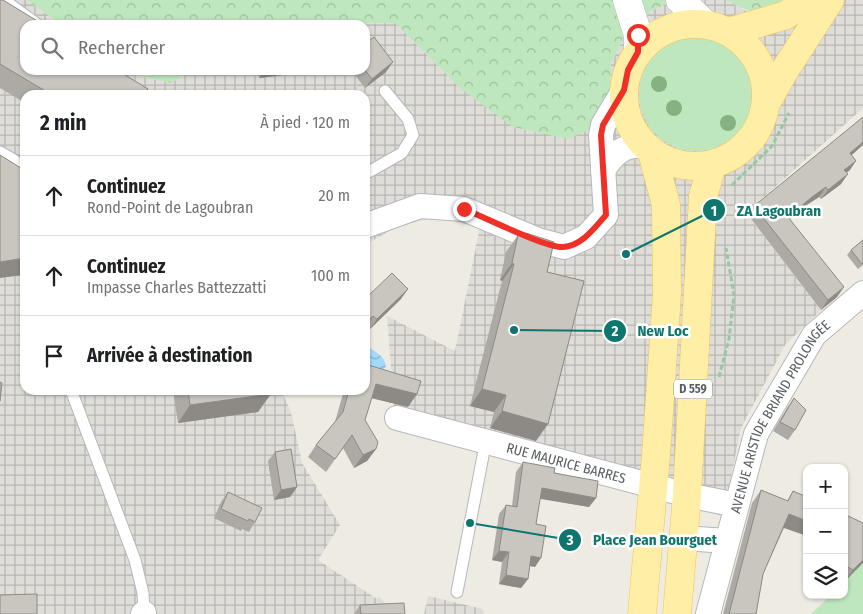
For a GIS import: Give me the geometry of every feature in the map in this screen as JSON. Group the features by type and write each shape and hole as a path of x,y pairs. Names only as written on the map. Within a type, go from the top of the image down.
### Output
{"main road":[{"path":"627,0 638,35 638,52"},
{"path":"680,0 717,28 743,41 754,54 762,69 766,86 766,103"},
{"path":"808,0 786,15 717,28 686,24 668,29 652,38 638,52 628,70 624,90 628,120 648,148 670,162 690,166 712,165 732,156 748,143 760,124 766,103 782,74 830,0"},
{"name":"D 559","path":"642,614 654,486 666,284 666,205 648,148"},
{"name":"D 559","path":"677,614 687,495 703,197 712,165"}],"street":[{"path":"370,224 420,206 464,209 538,240 564,247 586,238 606,215 601,135 603,125 624,90"},
{"path":"603,170 612,157 627,146 648,148"},
{"name":"AVENUE ARISTIDE BRIAND PROLONGÉE","path":"708,614 756,434 814,335 863,293"},
{"name":"RUE MAURICE BARRES","path":"397,418 486,440 687,495 737,505"},
{"path":"683,538 727,541"}],"lane":[{"path":"4,0 31,20"},
{"path":"370,171 402,153 413,135 408,119 385,91"},
{"path":"0,152 20,166"},
{"path":"73,395 135,560 143,593 144,614"},
{"path":"456,592 486,440"}],"shaded area":[{"path":"0,0 27,0 55,20 20,20 20,75 134,75 171,83 183,75 370,75 370,23 395,23 460,88 610,107 611,64 623,39 651,11 675,0 726,0 750,13 787,0 863,0 863,108 746,213 821,310 785,345 741,428 723,516 608,483 388,429 394,405 387,316 455,351 480,226 462,220 432,218 398,226 370,242 370,90 20,90 20,395 283,395 291,412 302,463 340,525 318,560 377,599 379,596 393,614 0,614"},
{"path":"428,596 483,609 484,614 424,614"}],"green space":[{"path":"27,0 675,0 651,11 623,39 611,64 610,107 597,126 568,139 513,127 460,88 395,23 370,23 370,20 55,20"},
{"path":"726,0 787,0 770,9 756,12"},
{"path":"696,37 718,42 736,54 748,72 753,94 748,116 736,134 718,146 696,151 674,146 656,134 644,116 639,94 644,72 656,54 674,42"},
{"path":"134,75 183,75 171,83"},
{"path":"863,563 863,614 811,614 827,599 848,599 848,578"}],"water":[{"path":"370,347 384,360 386,367 381,371 370,368"}],"building":[{"path":"0,0 3,0 36,20 20,20 20,75 125,75 148,89 44,90 0,64"},
{"path":"374,37 393,62 372,79 369,75 370,40"},
{"path":"863,117 863,142 850,153 856,161 844,170 848,174 828,190 826,187 812,197 788,217 844,287 828,300 754,206"},
{"path":"0,155 20,168 20,259 0,262"},
{"path":"526,233 554,242 547,272 584,281 548,424 502,411 506,395 482,389 514,264 512,263 518,235"},
{"path":"863,240 863,263 862,264 851,250"},
{"path":"392,273 408,289 377,319 373,316 370,319 370,294"},
{"path":"370,366 421,381 417,394 376,384 365,420 378,442 376,449 363,455 352,435 335,459 316,445 343,412 348,395 370,395"},
{"path":"0,382 2,383 0,401"},
{"path":"189,395 264,395 190,405"},
{"path":"794,398 806,410 795,430 780,422"},
{"path":"291,449 297,487 281,490 275,452"},
{"path":"523,462 555,468 554,473 598,481 596,498 542,488 536,524 546,526 541,558 531,556 528,579 506,575 509,552 499,551 506,505 517,507"},
{"path":"761,490 788,501 793,491 803,495 803,519 789,514 763,574 756,614 729,614"},
{"path":"228,492 262,508 255,522 249,519 248,521 221,509"},
{"path":"848,516 863,523 863,560 853,570 848,567"},
{"path":"37,594 37,614 0,614 0,595"},
{"path":"404,603 405,614 361,614 360,605"}],"place":[{"name":"ZA Lagoubran","path":"626,254"},
{"name":"New Loc","path":"514,330"},
{"name":"Place Jean Bourguet","path":"470,523"}],"route":[{"path":"464,209 538,240 564,247 586,238 606,215 601,135 603,125 624,90 628,70 638,52 638,35"}]}
